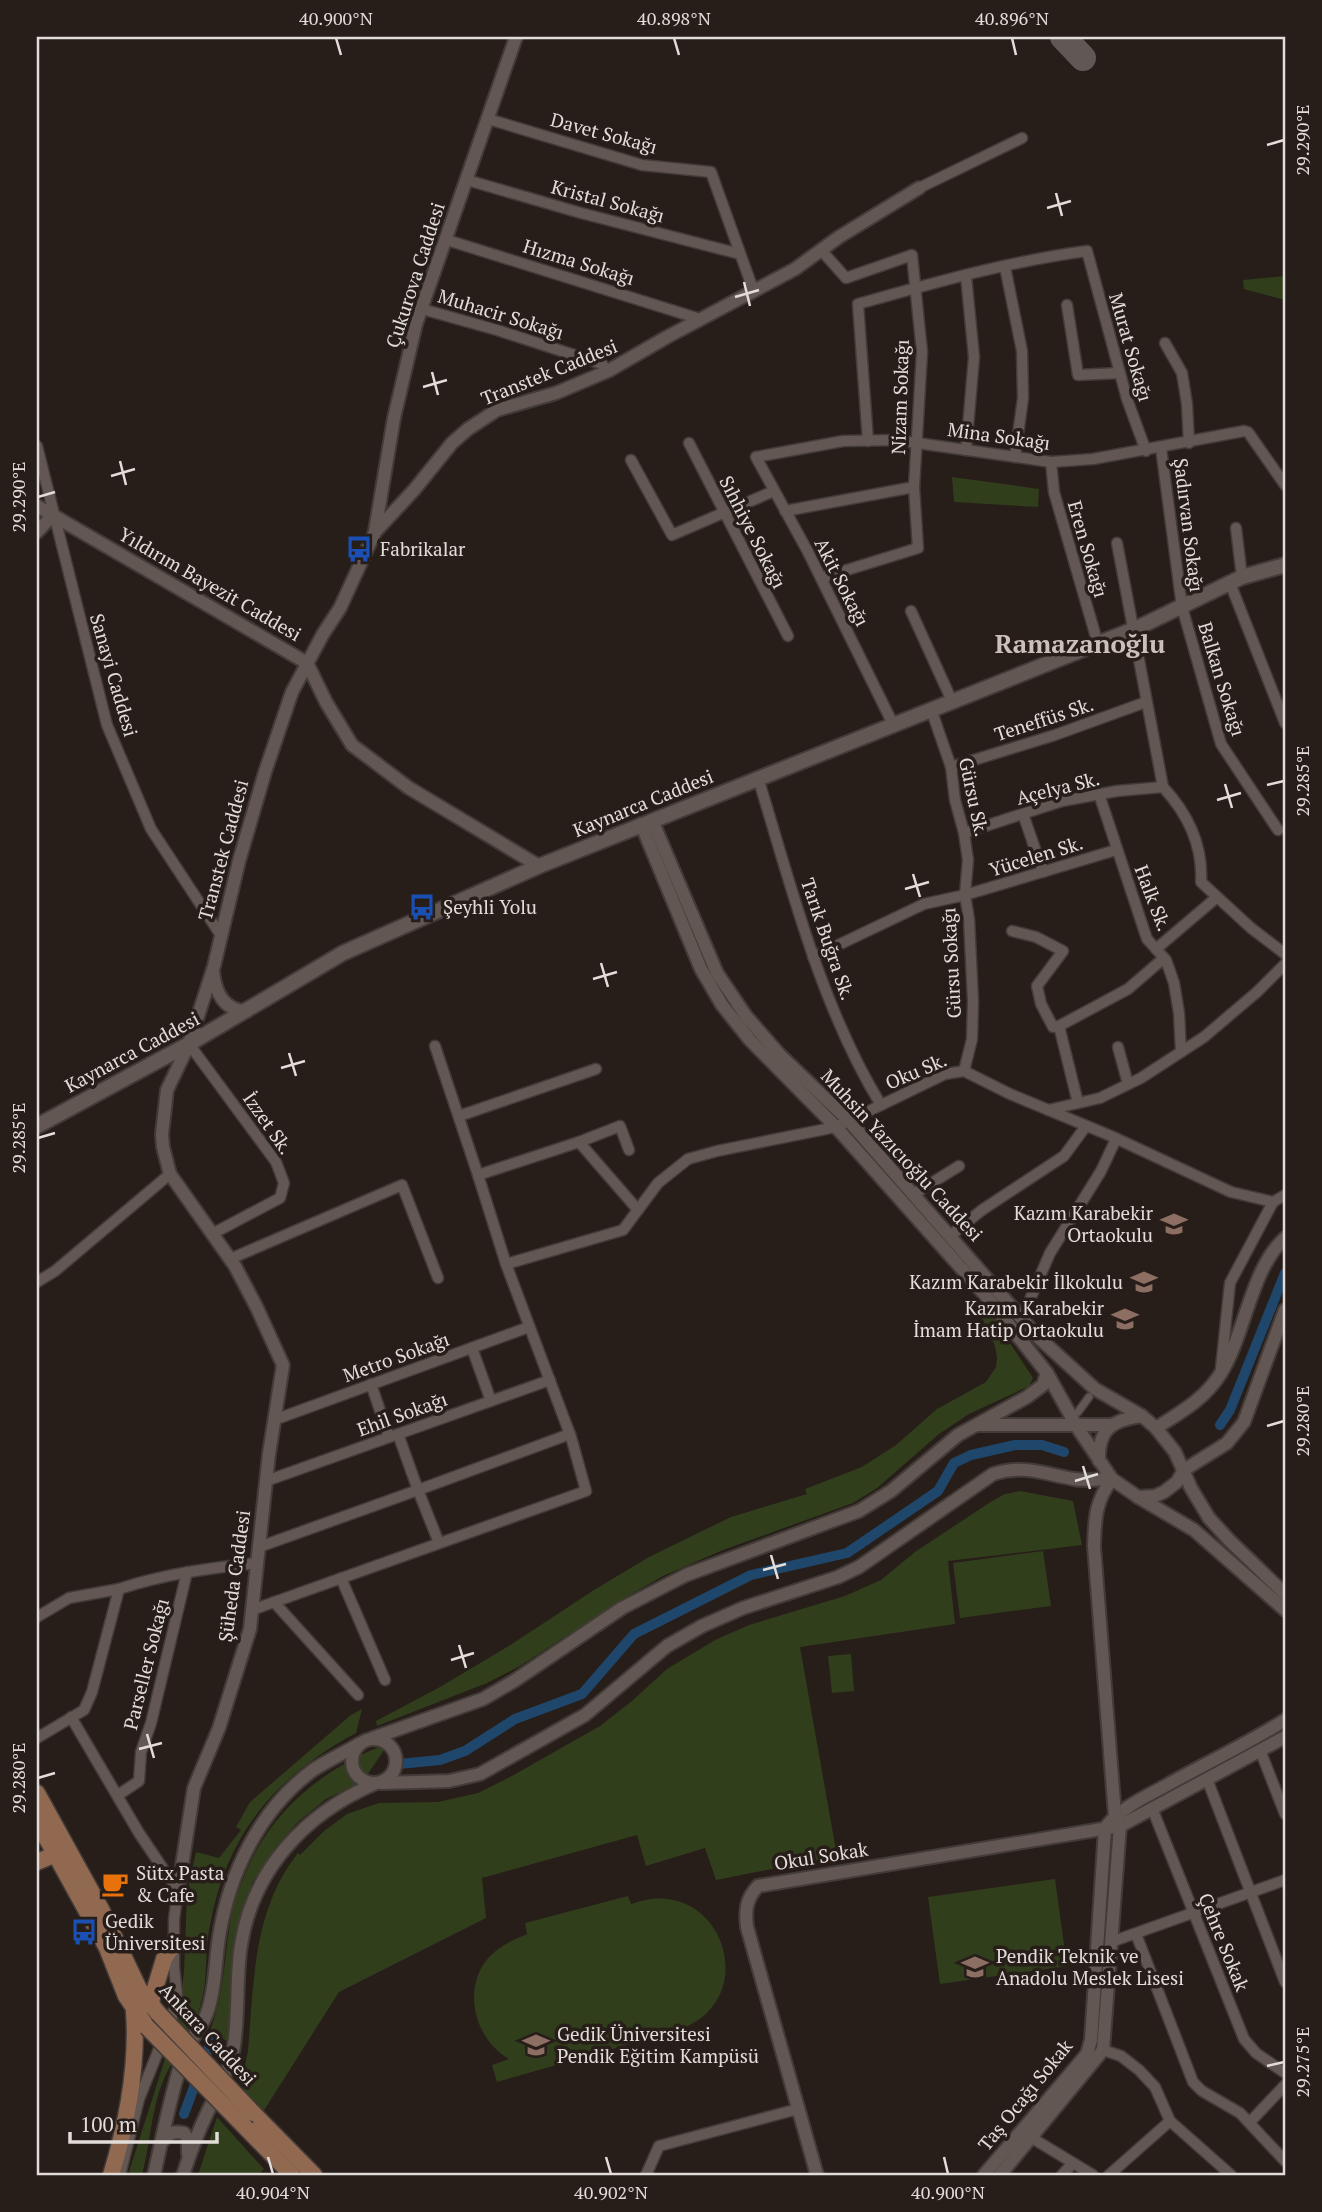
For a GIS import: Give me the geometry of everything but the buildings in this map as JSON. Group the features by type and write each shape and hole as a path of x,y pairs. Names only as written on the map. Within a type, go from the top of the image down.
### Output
{"main road":[{"name":"Kaynarca Caddesi","path":"38,1122 189,1044 343,953 539,866 1098,644 1236,580 1285,565"},
{"name":"Ankara Caddesi","path":"37,1793 52,1847 107,1920 139,1989 154,2009 314,2175"},
{"name":"Ankara Caddesi","path":"37,1821 107,1948 122,1989 147,2027 292,2175"},
{"path":"37,1862 52,1847"},
{"path":"154,2009 164,1959 174,1943"},
{"path":"111,2175 128,2105 135,2028 134,2008"}],"street":[{"name":"Çukurova Caddesi","path":"375,532 394,418 422,309 516,37"},
{"name":"Davet Sokağı","path":"488,119 642,164 711,172 754,292"},
{"name":"Transtek Caddesi","path":"189,1044 214,966 220,934 265,772 292,692 340,608 375,532 452,443 497,410 556,393 608,371 700,318 795,269 919,188 1023,138"},
{"name":"Kristal Sokağı","path":"467,180 740,254"},
{"name":"Hızma Sokağı","path":"447,240 700,318"},
{"name":"Nizam Sokağı","path":"821,250 846,278 912,255 922,352 914,487 918,548 821,578"},
{"name":"Murat Sokağı","path":"1005,267 1087,251 1119,373 1146,451"},
{"path":"868,441 858,304 1005,267 1022,351 1023,398 1015,457"},
{"path":"966,276 974,358 966,450"},
{"path":"1067,305 1078,375 1119,373"},
{"name":"Muhacir Sokağı","path":"422,309 589,359 602,364 608,371"},
{"path":"1165,343 1182,373 1189,443"},
{"name":"Mina Sokağı","path":"756,457 843,441 896,440 1051,462 1093,460 1248,432 1285,485"},
{"name":"Sıhhiye Sokağı","path":"689,443 788,636"},
{"name":"Sanayi Caddesi","path":"37,446 107,725 151,829 220,934"},
{"name":"Şadırvan Sokağı","path":"1161,448 1182,607"},
{"name":"Akit Sokağı","path":"756,457 821,578 893,724"},
{"path":"631,460 672,535 774,491"},
{"name":"Eren Sokağı","path":"1051,462 1054,492 1098,644"},
{"path":"785,510 914,487"},
{"name":"Yıldırım Bayezit Caddesi","path":"37,506 307,663 326,702 352,745 410,788 539,866"},
{"path":"37,532 53,515"},
{"path":"1236,528 1236,580 1285,723"},
{"path":"1117,543 1163,787 1178,804 1193,831 1201,853 1201,882 1216,898 1285,954"},
{"name":"Balkan Sokağı","path":"1182,607 1221,744 1278,830"},
{"path":"911,611 952,701"},
{"name":"Teneffüs Sk.","path":"951,767 1055,735 1146,702"},
{"name":"Gürsu Sk.","path":"931,709 951,767 955,800 964,834 968,860 965,895"},
{"name":"Tarık Buğra Sk.","path":"758,778 813,957 859,1069 881,1105"},
{"name":"Açelya Sk.","path":"964,834 1062,801 1163,787"},
{"name":"Halk Sk.","path":"1099,794 1143,929 1147,939 1164,958 1174,983 1181,1052"},
{"path":"1023,814 1042,872"},
{"name":"Muhsin Yazıcıoğlu Caddesi","path":"647,822 716,973 746,1016 779,1054 849,1121 1037,1336 1095,1389 1142,1416 1156,1428 1172,1447 1209,1518 1285,1594"},
{"name":"Muhsin Yazıcıoğlu Caddesi","path":"647,822 701,969 722,1004 750,1040 836,1127 986,1296 1048,1373 1077,1427 1112,1479 1195,1530 1285,1609"},
{"name":"Yücelen Sk.","path":"813,957 924,904 965,895 1116,850"},
{"name":"Gürsu Sokağı","path":"964,1071 972,1039 973,1001 969,919 965,895"},
{"path":"1156,949 1216,898"},
{"path":"1012,931 1036,937 1063,951 1037,986 1041,1004 1053,1027 1128,989 1164,958"},
{"path":"1047,1110 1100,1098 1181,1052 1204,1037 1285,964"},
{"path":"214,966 215,984 220,998 232,1008 247,1011"},
{"path":"1059,1026 1078,1103"},
{"name":"Şüheda Caddesi","path":"120,2175 139,2099 174,2010 177,1995 174,1919 194,1788 219,1728 250,1629 282,1365 257,1308 230,1259 170,1174 163,1147 164,1109 167,1090 189,1044"},
{"name":"İzzet Sk.","path":"189,1044 266,1147 284,1178 280,1198 212,1234"},
{"path":"252,1609 586,1491 570,1434 506,1264 435,1046"},
{"path":"1118,1047 1128,1084"},
{"path":"459,1116 596,1069"},
{"name":"Oku Sk.","path":"506,1264 623,1230 658,1183 688,1159 836,1127 945,1074 964,1071 1231,1192 1273,1202"},
{"path":"478,1175 620,1126 629,1150"},
{"path":"951,1235 982,1210 1064,1156 1086,1126"},
{"path":"1022,1318 1050,1252 1101,1171 1116,1139"},
{"path":"579,1142 638,1210"},
{"path":"914,1194 959,1166"},
{"path":"37,1282 55,1271 170,1174"},
{"path":"230,1259 402,1185 438,1278"},
{"path":"1221,1373 1230,1283 1273,1202 1285,1195"},
{"path":"1156,1428 1194,1404 1221,1373 1269,1257 1285,1238"},
{"path":"1138,1497 1155,1496 1164,1492 1177,1482 1184,1470 1227,1443 1244,1422 1285,1310"},
{"name":"Metro Sokağı","path":"274,1420 529,1327"},
{"path":"472,1348 491,1401"},
{"path":"154,2175 166,2114 184,2054 207,2013 216,1982 219,1938 227,1899 240,1862 256,1832 312,1771 373,1738 483,1699 622,1608 686,1575 859,1511 891,1491 944,1446 975,1425 1027,1397 1043,1385 1048,1373"},
{"name":"Ehil Sokağı","path":"266,1481 550,1380"},
{"path":"371,1384 439,1543"},
{"path":"1078,1412 1089,1397"},
{"path":"975,1425 1077,1427 1110,1425 1126,1418 1142,1416"},
{"path":"1100,1461 1101,1441 1110,1425"},
{"path":"259,1547 570,1434"},
{"path":"359,1744 352,1765 359,1778 377,1783 449,1781 480,1774 584,1715 667,1646 702,1626 743,1608 826,1581 859,1567 993,1474 1008,1469 1027,1469 1076,1480 1112,1479"},
{"path":"1000,2175 1103,2050 1105,1942 1117,1821 1094,1546 1100,1495 1112,1479"},
{"path":"37,1617 69,1598 187,1572 257,1563"},
{"name":"Parseller Sokağı","path":"118,1795 139,1781 141,1752 151,1723 187,1572"},
{"path":"341,1578 385,1680"},
{"path":"37,1738 84,1710 92,1692 119,1589"},
{"path":"274,1602 358,1695"},
{"path":"71,1717 178,1891"},
{"path":"1149,1802 1207,1779 1257,1745 1285,1720"},
{"path":"1105,1828 1201,1766 1285,1737"},
{"path":"183,2175 232,2057 241,1945 253,1897 274,1859 307,1825 352,1793 392,1774 397,1761 392,1747 387,1742 373,1738"},
{"path":"1257,1745 1285,1814"},
{"path":"1201,1766 1285,1982"},
{"name":"Çehre Sokak","path":"1149,1802 1244,2039 1256,2053 1285,2073"},
{"name":"Taş Ocağı Sokak","path":"984,2175 1087,2054 1105,1942 1105,1828"},
{"name":"Okul Sokak","path":"817,2175 747,1927 750,1894 758,1886 1105,1828"},
{"path":"37,1832 52,1847"},
{"path":"1105,1942 1136,1934 1285,1880"},
{"path":"1136,1934 1193,2082 1202,2091 1231,2107 1250,2122 1285,2161"},
{"path":"1103,2050 1121,2056 1147,2079 1155,2087 1170,2122 1231,2175"},
{"path":"1250,2122 1285,2085"},
{"path":"646,2175 659,2146 798,2109"},
{"path":"1117,2173 1170,2122"},
{"path":"162,2143 169,2133 184,2133 188,2139 188,2158"},
{"path":"1032,2138 1093,2175"},
{"path":"1062,2175 1073,2163"}],"green space":[{"path":"1285,276 1285,300 1244,289 1243,280"},
{"path":"952,477 1039,489 1038,507 954,502"},
{"path":"988,1310 1033,1378 1029,1386 969,1414 939,1434 877,1488 853,1503 723,1550 663,1576 520,1666 487,1683 377,1726 376,1721 512,1644 649,1557 731,1517 807,1494 805,1489 862,1467 896,1445 937,1409 986,1382 996,1367 997,1358 995,1346 981,1316"},
{"path":"1020,1491 1073,1501 1082,1545 948,1561 955,1624 800,1647 837,1856 716,1880 705,1848 646,1866 637,1835 482,1878 486,1918 339,1992 263,2112 249,2097 242,2080 248,2050 258,1947 264,1922 283,1875 298,1853 300,1855 324,1831 347,1814 379,1803 438,1802 478,1793 600,1726 667,1669 715,1640 749,1625 845,1596 881,1580 915,1552 992,1501 1005,1494"},
{"path":"1043,1551 1051,1606 960,1618 953,1563"},
{"path":"851,1654 854,1691 832,1693 828,1656"},
{"path":"362,1709 356,1733 301,1769 259,1811 242,1835 218,1892 210,1925 204,1989 199,2010 159,2092 142,2175 128,2175 178,2018 184,1973 187,1894 196,1852 219,1858 241,1830 236,1827 250,1802 351,1715"},
{"path":"389,1743 363,1781 326,1799 298,1822 275,1848 252,1883 233,1966 228,2041 209,2033 219,2002 234,1903 255,1853 268,1832 302,1794 322,1779 365,1753"},
{"path":"1055,1879 1067,1966 940,1984 928,1897"},
{"path":"628,1896 631,1904 659,1898 687,1905 703,1916 715,1930 723,1948 726,1967 723,1986 715,2003 701,2018 683,2029 497,2082 492,2065 509,2059 487,2039 480,2026 474,1997 481,1969 490,1956 527,1934 525,1923"},
{"path":"217,2117 264,2169 258,2175 198,2175"}],"waterway":[{"path":"1220,1425 1230,1410 1285,1273"},
{"path":"399,1764 440,1760 465,1751 515,1719 582,1694 634,1634 751,1575 847,1553 938,1491 954,1463 971,1455 1015,1445 1042,1445 1064,1452"},
{"path":"184,2114 213,2036"}],"taxiway":[{"path":"1063,37 1083,58"}],"place":[{"name":"Fabrikalar","path":"359,549"},
{"name":"Şeyhli Yolu","path":"422,907"},
{"name":"Kazım Karabekir Ortaokulu","path":"1174,1224"},
{"name":"Kazım Karabekir İlkokulu","path":"1144,1282"},
{"name":"Kazım Karabekir İmam Hatip Ortaokulu","path":"1125,1319"},
{"name":"Sütx Pasta & Cafe","path":"115,1884"},
{"name":"Gedik Üniversitesi","path":"84,1932"},
{"name":"Pendik Teknik ve Anadolu Meslek Lisesi","path":"975,1967"},
{"name":"Gedik Üniversitesi Pendik Eğitim Kampüsü","path":"536,2045"}],"district":[{"name":"Ramazanoğlu","path":"1080,644"}]}
